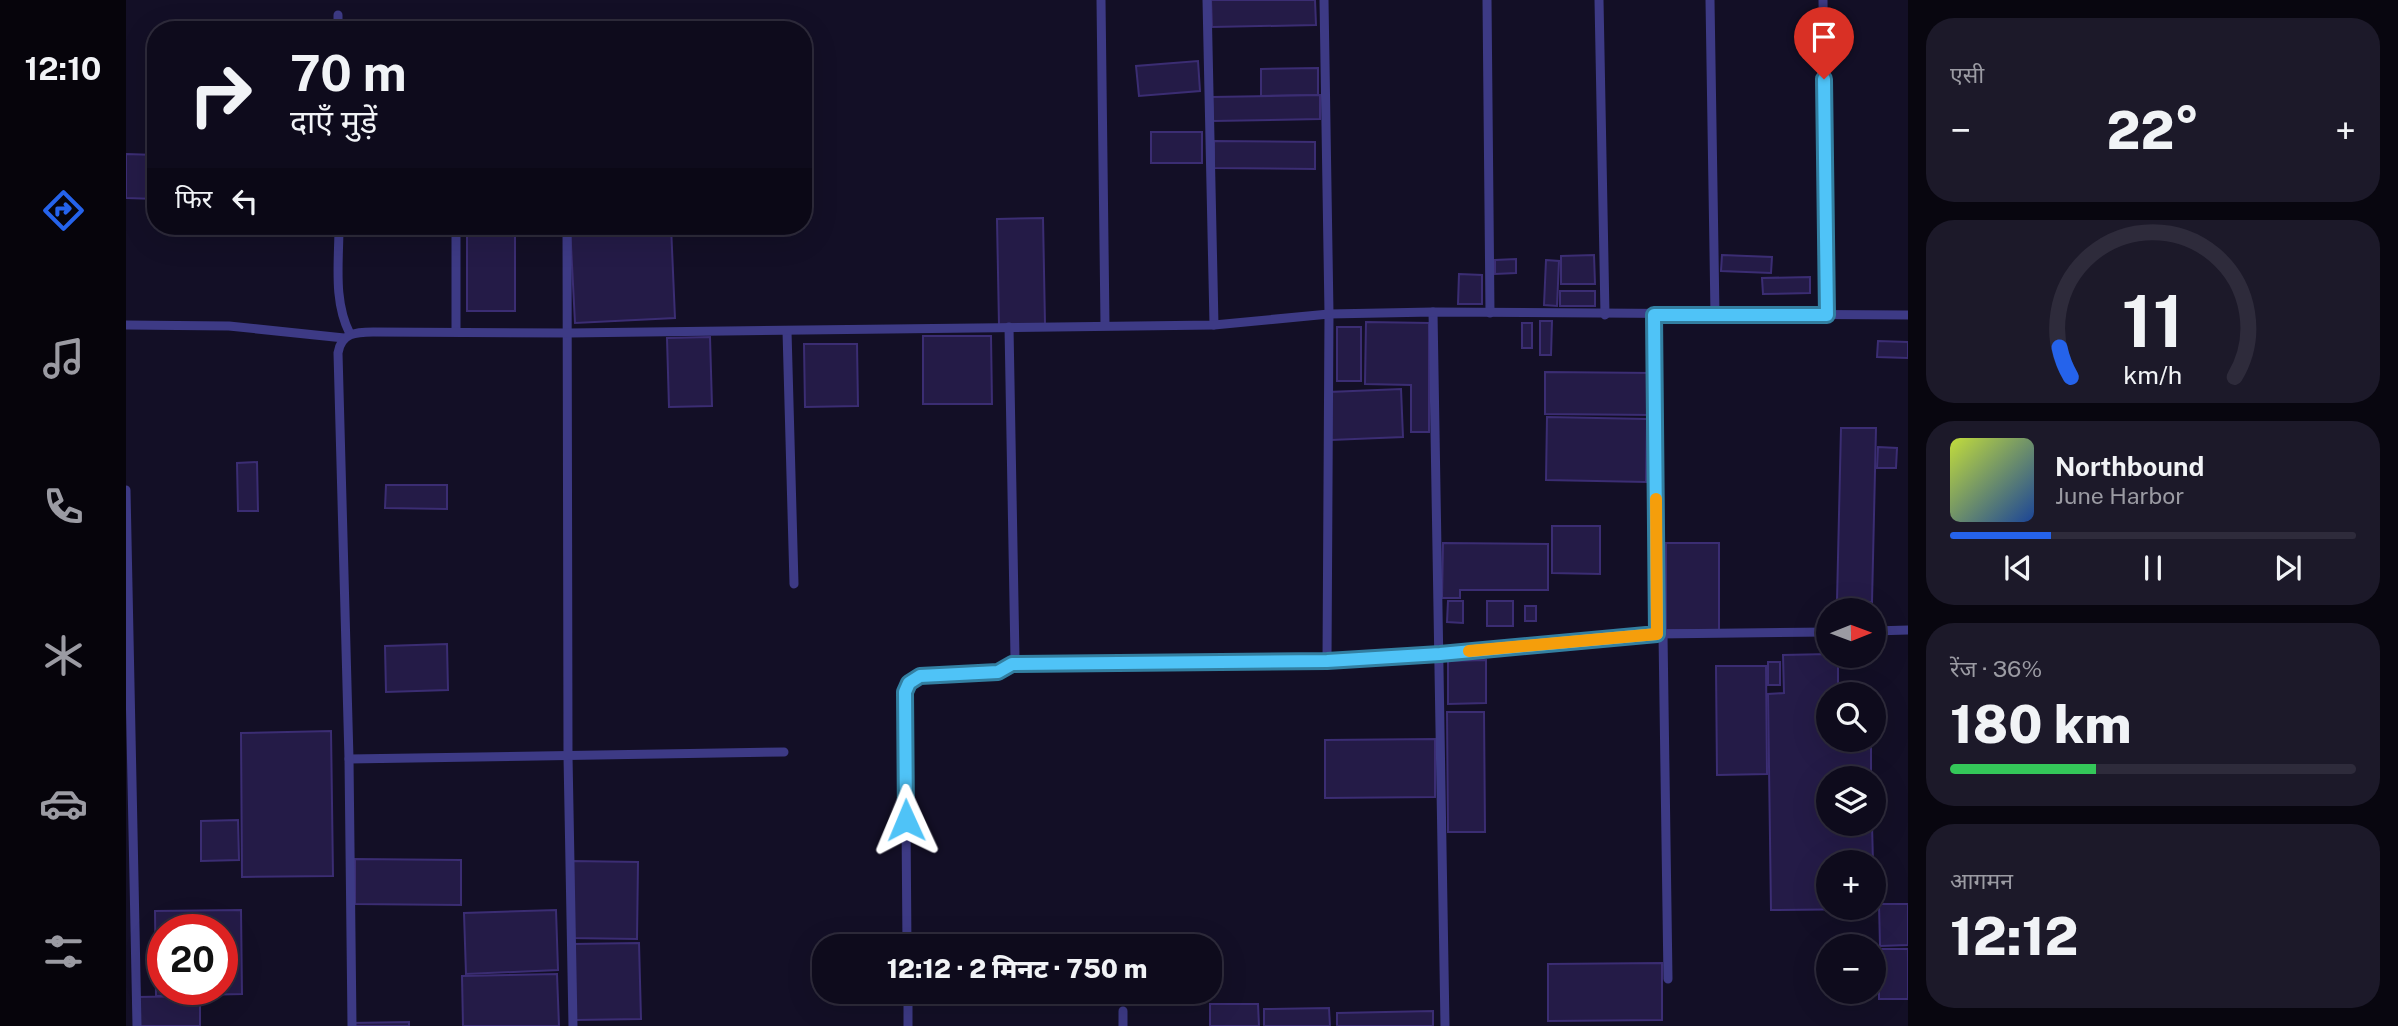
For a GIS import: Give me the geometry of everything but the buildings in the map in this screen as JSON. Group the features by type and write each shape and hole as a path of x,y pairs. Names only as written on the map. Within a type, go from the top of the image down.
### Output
{"lane":[{"path":"1101,0 1105,325"},
{"path":"1207,0 1214,325"},
{"path":"1324,0 1329,314 1327,661"},
{"path":"1487,0 1490,313"},
{"path":"1599,0 1605,314"},
{"path":"1710,0 1715,315"},
{"path":"1823,0 1827,315"},
{"path":"338,15 338,21"},
{"path":"339,235 339,299 347,336 338,353 349,759 352,1026"},
{"path":"456,235 456,332"},
{"path":"567,235 568,756 573,1026"},
{"path":"1433,312 1445,1026"},
{"path":"126,326 229,326 347,336 373,331 569,333 1214,325 1329,314 1433,312 1908,315"},
{"path":"1654,315 1668,979"},
{"path":"1009,327 1017,648 1012,664"},
{"path":"787,331 794,584"},
{"path":"126,490 137,1026"},
{"path":"1886,631 1908,630"},
{"path":"907,934 905,692 909,683 920,676 998,672 1012,664 1327,661 1440,654 1660,634 1816,632"},
{"path":"349,759 784,752"},
{"path":"908,1004 908,1026"},
{"path":"1123,1011 1123,1026"}],"slow traffic":[{"path":"1469,651 1657,634 1656,499"}],"route":[{"path":"906,820 905,692 909,683 920,676 998,672 1012,664 1327,661 1440,654 1657,634 1654,315 1827,315 1824,79"}]}
